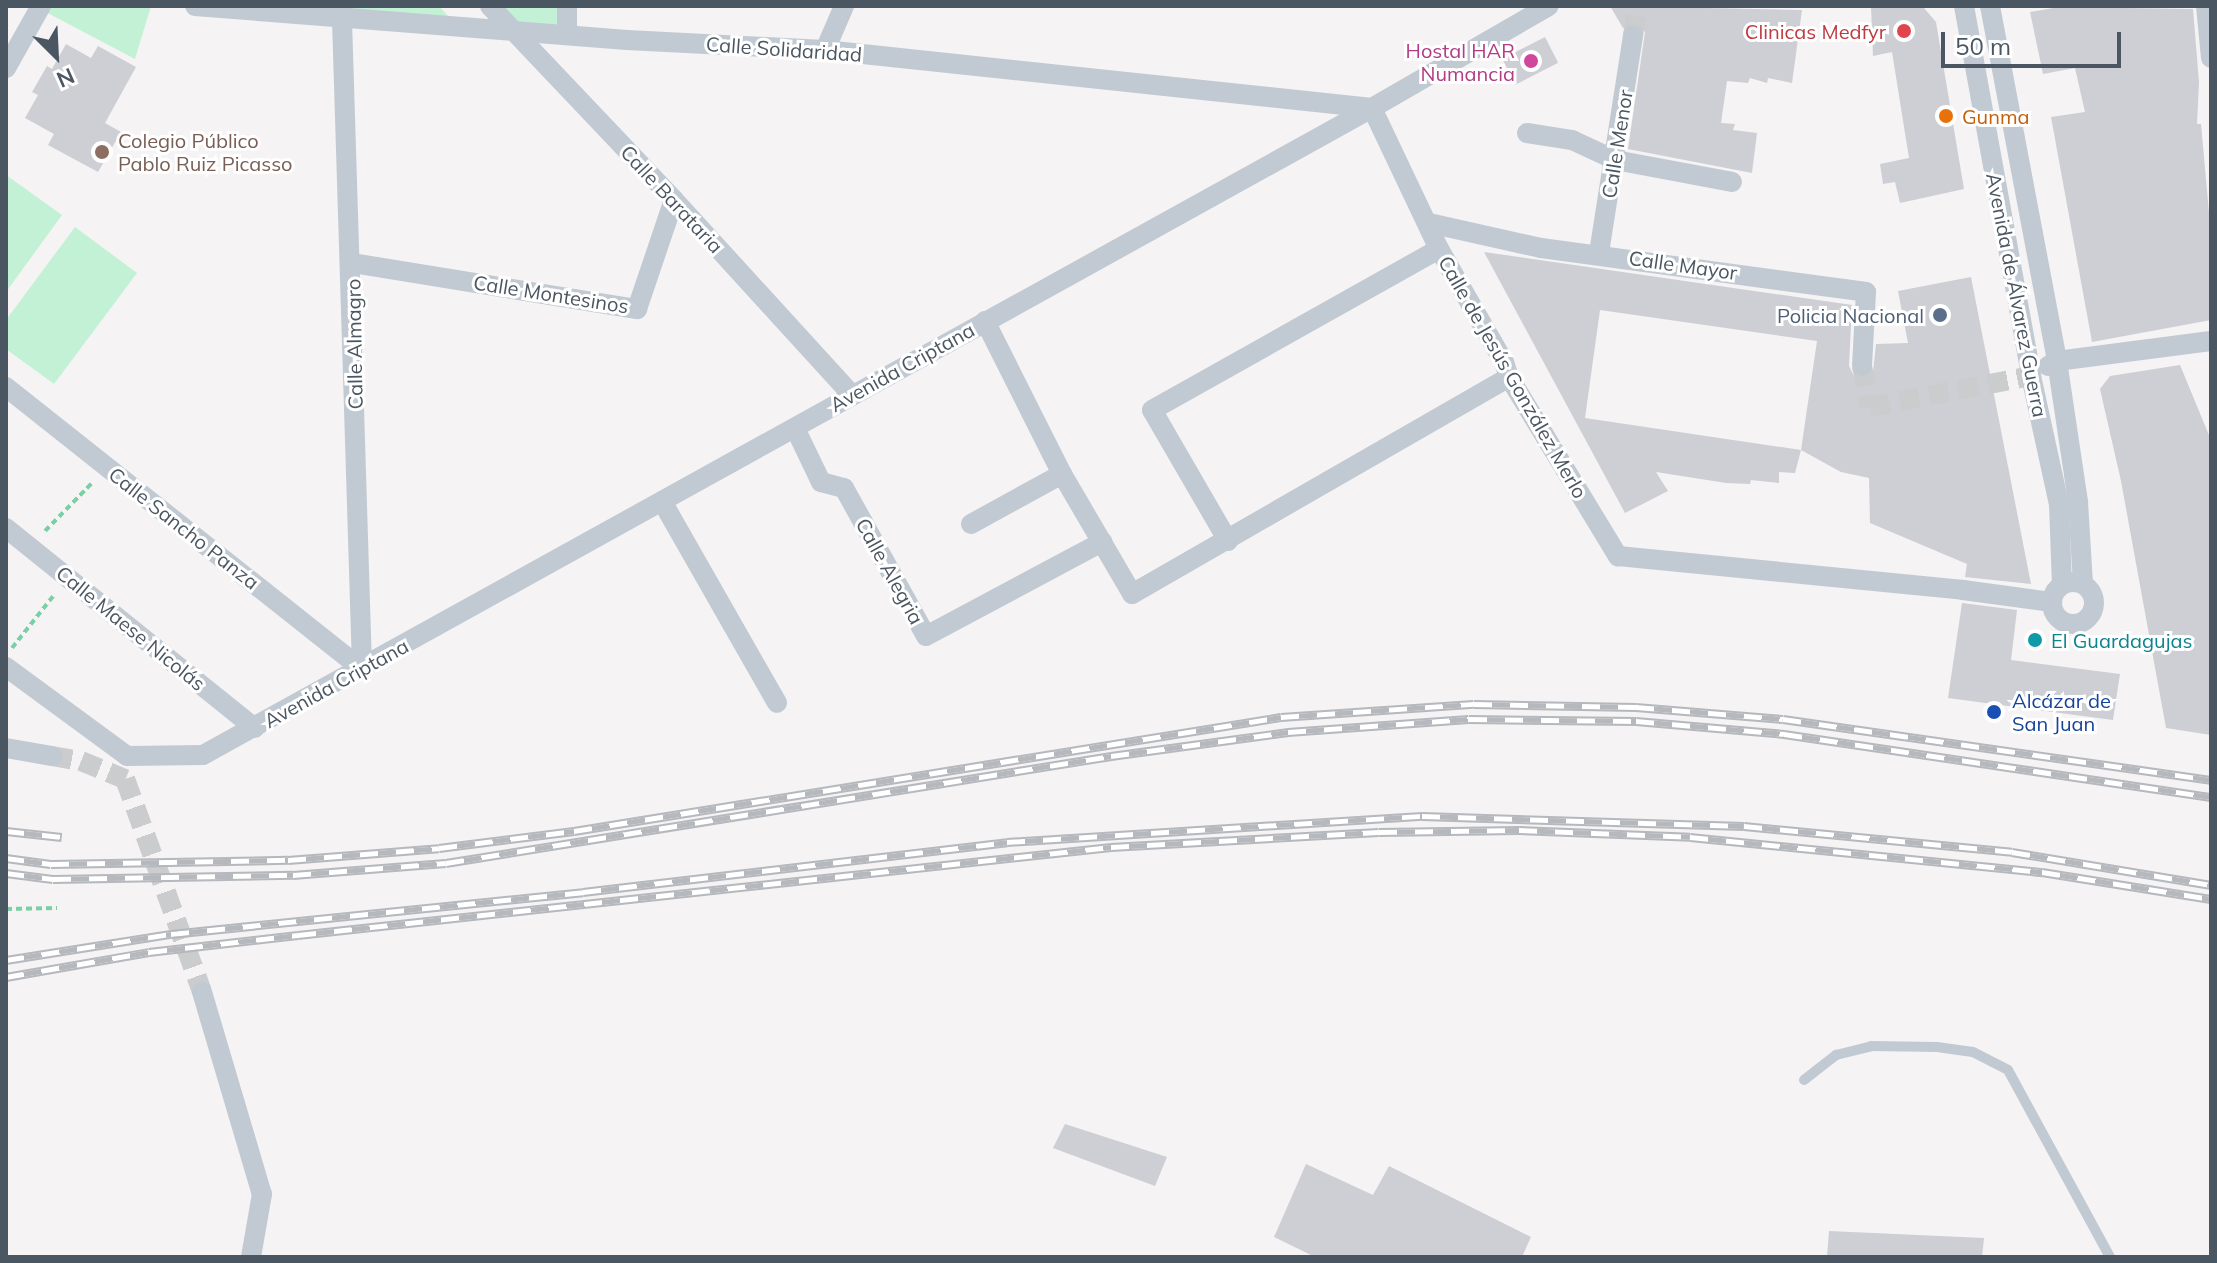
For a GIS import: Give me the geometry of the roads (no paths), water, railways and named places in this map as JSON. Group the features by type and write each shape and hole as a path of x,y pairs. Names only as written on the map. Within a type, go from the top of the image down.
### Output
{"street":[{"path":"6,68 41,6"},
{"name":"Calle Solidaridad","path":"195,6 342,20 825,50 1372,108"},
{"name":"Calle Barataria","path":"490,6 674,200 851,394"},
{"path":"567,6 567,35"},
{"path":"825,50 844,6"},
{"name":"Avenida Criptana","path":"6,667 127,756 203,755 663,503 851,394 1372,108 1549,6"},
{"name":"Avenida de Álvarez Guerra","path":"1964,6 2031,376 2059,504 2066,590"},
{"name":"Avenida de Álvarez Guerra","path":"1990,6 2057,361 2078,502 2066,590"},
{"path":"2206,6 2211,58"},
{"name":"Calle Almagro","path":"342,20 352,263 362,669"},
{"name":"Calle Menor","path":"1599,253 1633,36"},
{"name":"Calle de Jesús González Merlo","path":"1372,108 1439,249 1504,362 1509,377 1618,556 1963,590 2066,590"},
{"path":"1527,133 1572,140 1615,160 1732,182"},
{"name":"Calle Montesinos","path":"352,263 637,309 674,200"},
{"name":"Calle Mayor","path":"1429,223 1541,248 1599,253 1866,292 1862,366"},
{"path":"1228,541 1152,410 1439,249"},
{"path":"985,321 1062,474 1132,594 1509,377"},
{"path":"2031,376 2057,361 2211,341"},
{"name":"Calle Sancho Panza","path":"6,387 362,669"},
{"name":"Calle Alegria","path":"795,428 821,482 844,488 926,636 1102,542"},
{"path":"971,524 1062,474"},
{"path":"663,503 777,703"},
{"name":"Calle Maese Nicolás","path":"6,528 255,728"},
{"path":"6,748 52,756"},
{"path":"202,992 262,1194 251,1257"}],"lane":[{"path":"1804,1080 1836,1055 1871,1046 1937,1047 1973,1052 2008,1070 2110,1257"}],"tunnel":[{"path":"1633,36 1637,6"},
{"path":"1862,366 1870,407 2031,376"},
{"path":"52,756 81,761 125,779 202,992"}],"railway":[{"path":"6,858 51,864 288,860 439,848 574,831 1281,717 1474,704 1636,707 1783,719 2211,780"},
{"path":"6,873 53,879 293,875 446,863 1111,756 1288,732 1469,719 1636,721 1784,734 2211,797"},
{"path":"6,960 171,934 583,892 1007,842 1422,816 1744,826 2012,852 2211,885"},
{"path":"6,977 149,952 1111,847 1379,832 1519,830 1690,837 2042,872 2211,899"},
{"path":"6,831 62,837"}],"place":[{"name":"Clinicas Medfyr","path":"1904,31"},
{"name":"Hostal HAR Numancia","path":"1531,61"},
{"name":"Gunma","path":"1946,116"},
{"name":"Colegio Público Pablo Ruiz Picasso","path":"102,152"},
{"name":"Policia Nacional","path":"1940,315"},
{"name":"El Guardagujas","path":"2035,640"},
{"name":"Alcázar de San Juan","path":"1994,712"}]}
